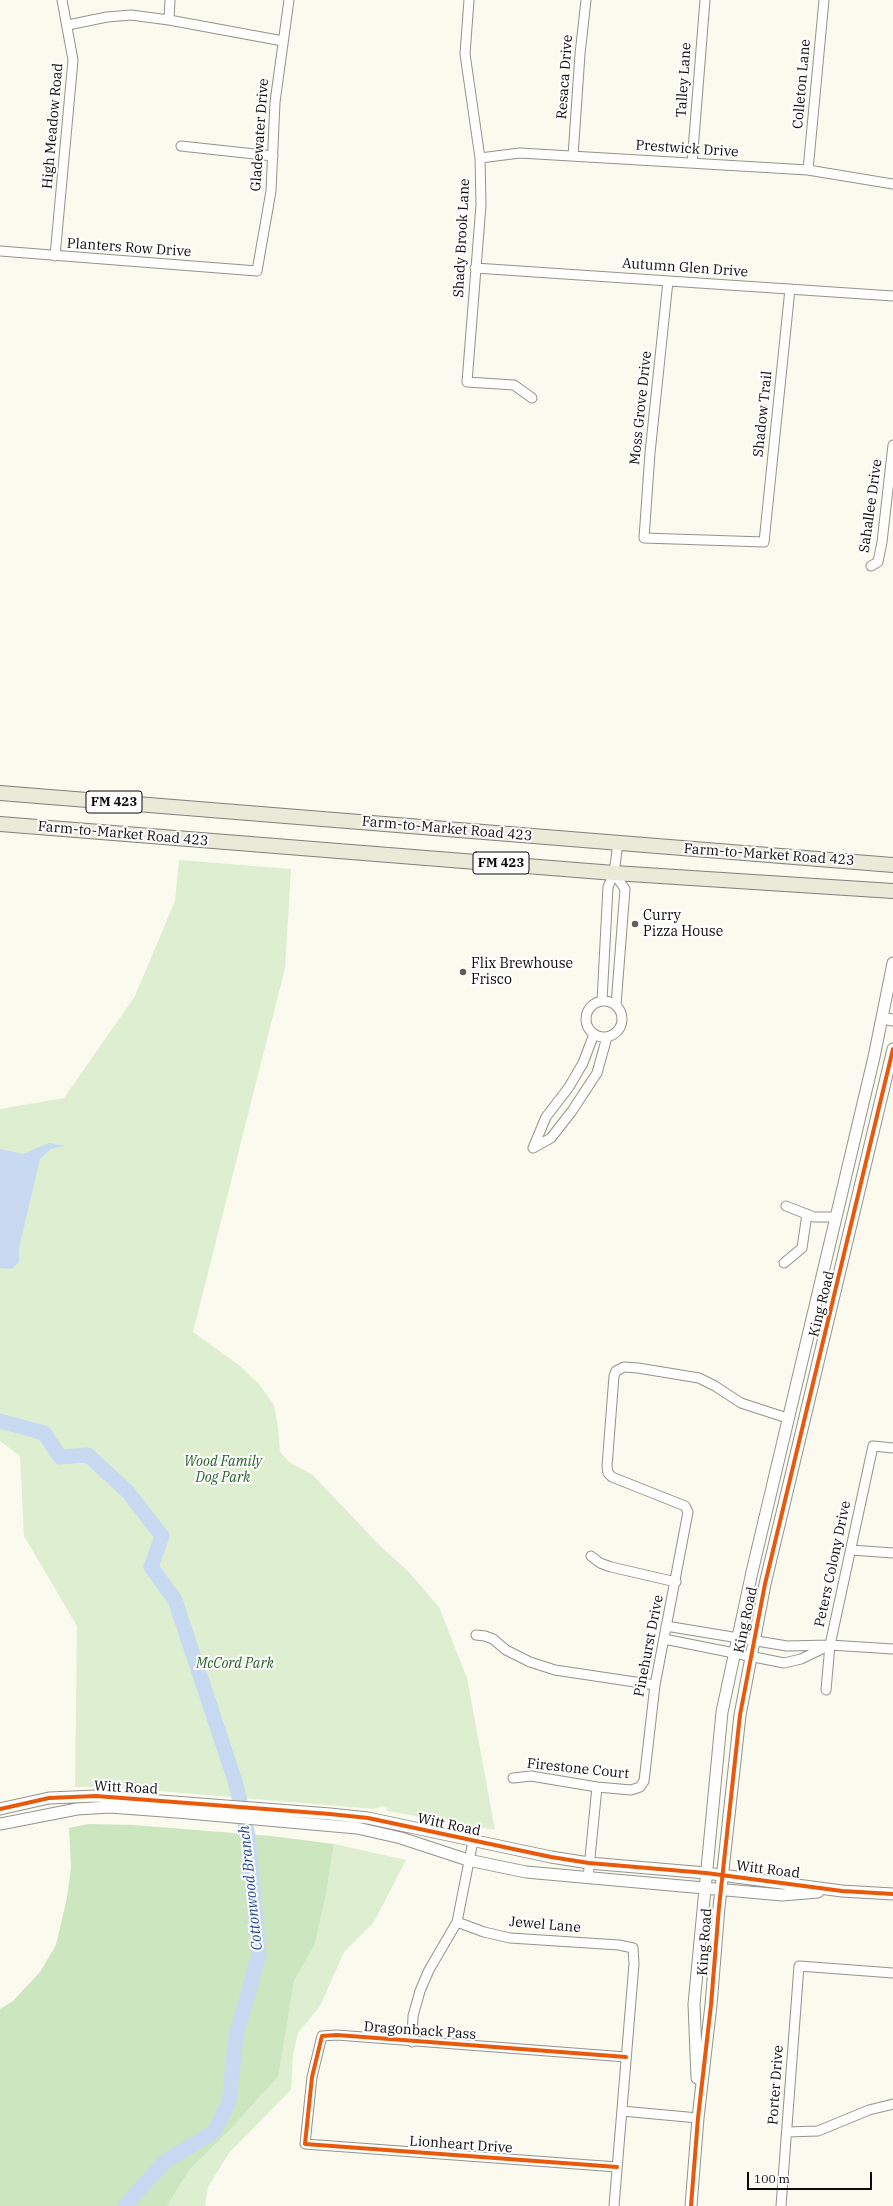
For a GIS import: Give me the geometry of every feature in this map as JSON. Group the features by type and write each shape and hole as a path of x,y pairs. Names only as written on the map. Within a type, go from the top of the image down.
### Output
{"main road":[{"name":"Farm-to-Market Road 423","path":"0,793 893,865"},
{"name":"Farm-to-Market Road 423","path":"0,824 614,873 893,891"}],"street":[{"name":"High Meadow Road","path":"55,256 73,60 68,25 62,0"},
{"path":"169,20 170,0"},
{"name":"Gladewater Drive","path":"257,272 271,191 275,102 289,0"},
{"name":"Shady Brook Lane","path":"469,0 465,54 480,158 481,205 467,382 514,385 532,398"},
{"name":"Resaca Drive","path":"574,156 580,54 586,0"},
{"name":"Talley Lane","path":"692,163 705,0"},
{"name":"Colleton Lane","path":"808,170 824,0"},
{"path":"68,25 106,17 131,15 169,20 283,41"},
{"path":"181,146 273,156"},
{"name":"Prestwick Drive","path":"480,158 520,153 808,170 893,184"},
{"name":"Planters Row Drive","path":"0,251 257,272"},
{"name":"Autumn Glen Drive","path":"475,268 893,296"},
{"name":"Moss Grove Drive","path":"668,281 650,453 644,538 764,542"},
{"name":"Shadow Trail","path":"764,542 790,289"},
{"name":"Sahallee Drive","path":"871,566 878,562 882,542 893,445"},
{"path":"602,1001 608,887 614,873 618,843"},
{"path":"614,873 625,889 616,1005 622,1015 621,1026 613,1035 607,1037 594,1034 587,1024 588,1012 596,1003 602,1001 616,1005"},
{"name":"King Road","path":"698,2118 694,2004 722,1712 787,1418 836,1217 888,1019 893,963"},
{"path":"594,1034 583,1063 569,1087 546,1117 533,1148 551,1138 572,1111 596,1073 607,1037"},
{"name":"King Road","path":"691,2206 698,2118 711,2005 720,1890 740,1715 750,1656 893,1049"},
{"path":"786,1206 814,1217 836,1217 853,1221"},
{"path":"784,1263 802,1248 808,1214"},
{"name":"Pinehurst Drive","path":"640,1787 645,1775 654,1685 676,1582 688,1510 686,1506 612,1477 608,1472 607,1466 613,1383 616,1371 624,1367 638,1368 698,1378 716,1386 741,1403 787,1418"},
{"path":"787,1418 804,1422"},
{"name":"Peters Colony Drive","path":"826,1690 830,1645 873,1446 893,1448"},
{"path":"851,1550 893,1553"},
{"path":"591,1556 600,1563 611,1567 676,1582"},
{"path":"666,1626 787,1646 830,1645 893,1649"},
{"path":"476,1635 485,1636 493,1640 506,1650 530,1662 555,1670 654,1685"},
{"path":"664,1639 784,1663 801,1659 830,1645"},
{"name":"Firestone Court","path":"513,1778 531,1776 597,1787 631,1790 640,1787"},
{"path":"588,1878 597,1787"},
{"name":"Witt Road","path":"0,1809 49,1798 77,1796 178,1807 368,1824 473,1841 589,1863 706,1873 842,1891 893,1894"},
{"name":"Witt Road","path":"0,1824 77,1809 110,1807 178,1807"},
{"name":"Witt Road","path":"368,1824 401,1838 468,1860 526,1872 782,1895 842,1891"},
{"path":"412,2042 413,2016 420,1991 429,1970 457,1922 468,1860 473,1841"},
{"name":"Jewel Lane","path":"457,1922 484,1932 510,1938 619,1945 633,1948 634,1964 626,2057"},
{"name":"Porter Drive","path":"781,2206 799,1966 893,1973"},
{"name":"Dragonback Pass","path":"305,2144 312,2077 322,2036 337,2035 412,2042 626,2057"},
{"path":"614,2206 626,2057"},
{"path":"787,2132 818,2131 869,2110 893,2104"},
{"path":"622,2111 698,2118"},
{"name":"Lionheart Drive","path":"305,2144 617,2167"}],"green space":[{"name":"McCord Park","path":"179,860 291,869 285,968 193,1332 240,1366 259,1384 274,1405 280,1452 289,1462 313,1475 380,1546 408,1571 439,1607 467,1678 495,1830 387,1811 386,1808 382,1806 374,1809 110,1787 105,1781 101,1780 97,1782 95,1787 75,1787 77,1626 24,1536 20,1456 0,1441 0,1109 64,1098 135,996 175,901"},
{"path":"89,1824 134,1825 271,1836 334,1844 326,1894 315,1944 294,1981 278,2076 229,2131 190,2169 167,2206 0,2206 0,2009 13,2001 40,1972 56,1945 67,1898 71,1868 69,1828"},
{"path":"334,1844 406,1860 374,1922 344,1952 320,2006 298,2033 293,2055 291,2090 229,2153 208,2187 205,2206 167,2206 190,2169 229,2131 277,2076 294,1981 315,1944 326,1894"}],"water":[{"path":"49,1143 66,1146 51,1149 40,1159 19,1248 19,1262 12,1269 0,1268 0,1149 23,1154"}],"waterway":[{"name":"Cottonwood Branch","path":"0,1421 44,1433 60,1457 88,1455 128,1492 162,1536 151,1567 175,1600 235,1781 248,1835 259,1954 236,2037 229,2102 214,2132 164,2162 125,2206"}],"cycle path":[{"path":"691,2206 698,2118 711,2005 719,1907 740,1715 765,1584 893,1049"},
{"path":"0,1809 49,1798 96,1796 330,1814 368,1818 551,1857 589,1863 706,1873 842,1891 893,1894"},
{"path":"617,2167 305,2144 312,2077 322,2036 337,2035 626,2057"}],"place":[{"name":"Curry Pizza House","path":"635,924"},
{"name":"Flix Brewhouse Frisco","path":"463,972"}],"park label":[{"name":"Wood Family Dog Park","path":"223,1470"}]}
